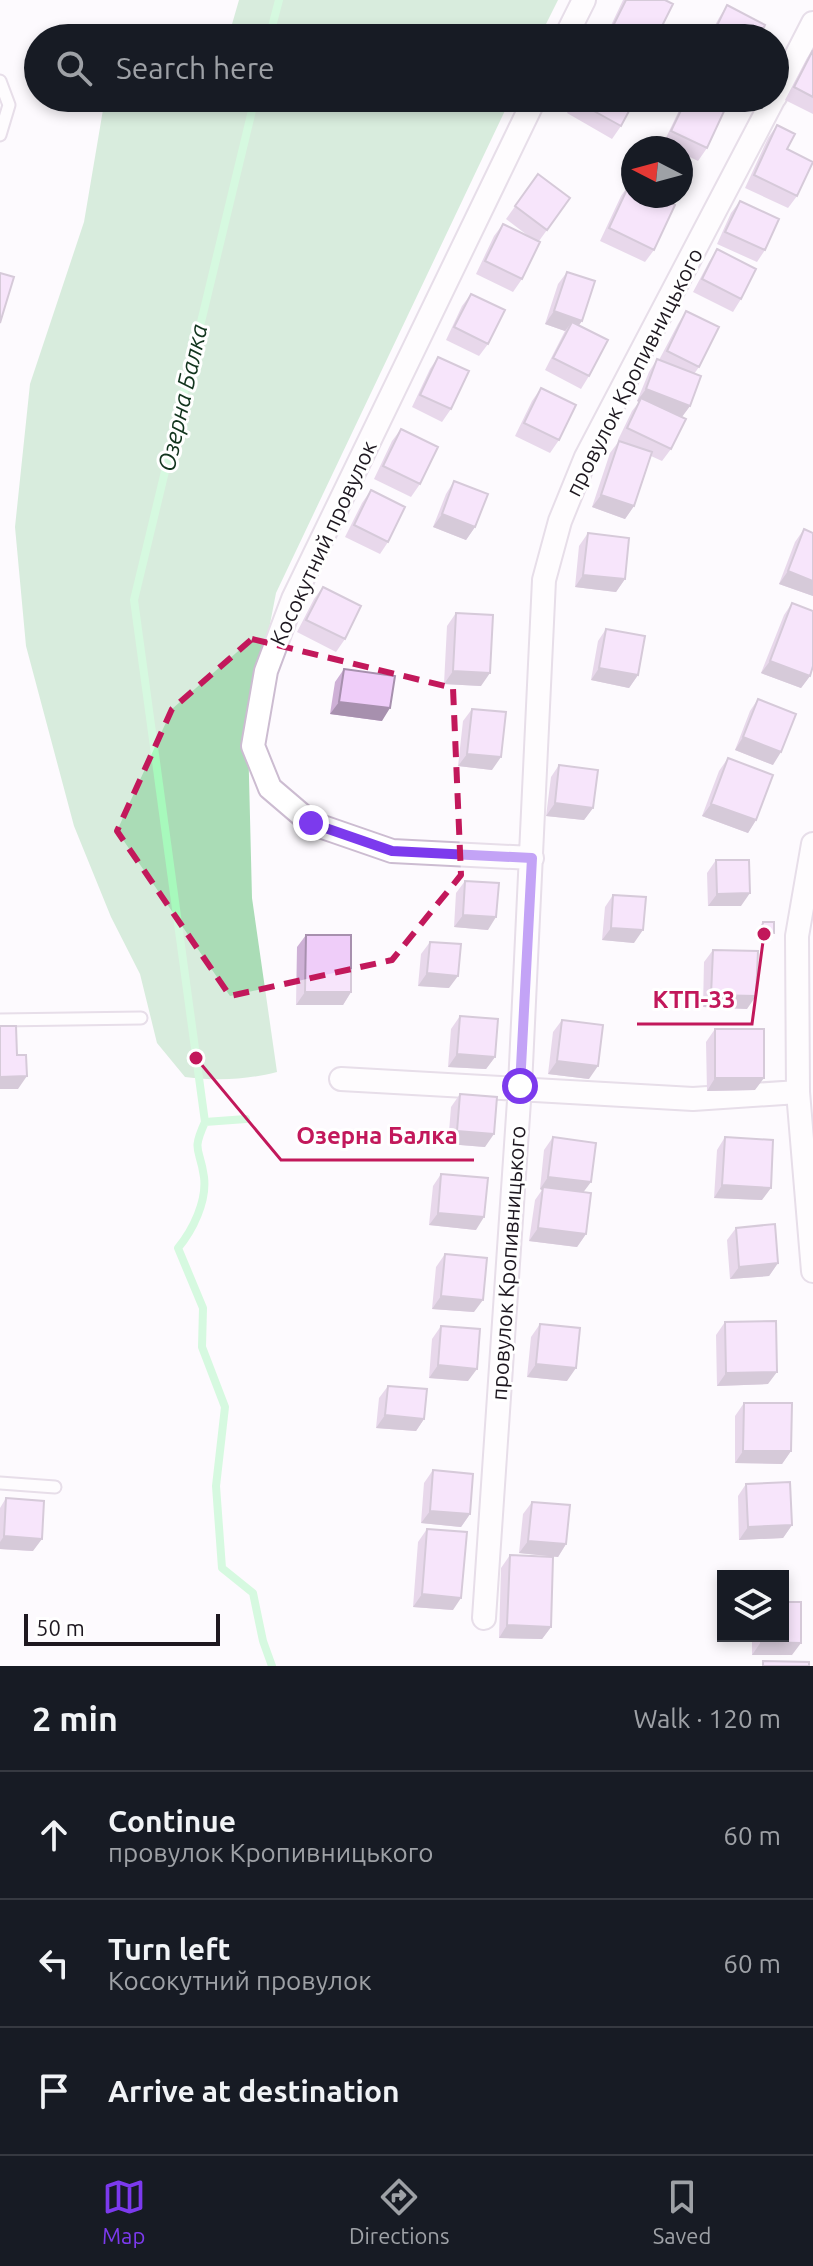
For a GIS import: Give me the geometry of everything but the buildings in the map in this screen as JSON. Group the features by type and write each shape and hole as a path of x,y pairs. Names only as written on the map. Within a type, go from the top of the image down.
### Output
{"street":[{"path":"572,24 584,0"},
{"name":"провулок Кропивницького","path":"789,70 813,23"},
{"name":"Косокутний провулок","path":"528,112 293,599 266,671 253,746 270,788 311,823 392,851 532,858"},
{"name":"провулок Кропивницького","path":"484,1618 520,1086 544,580 560,521 586,457 767,112"},
{"path":"813,844 797,936 806,997 798,1092 813,1271"},
{"path":"341,1079 520,1086 693,1099 798,1092"}],"lane":[{"path":"0,81 9,105 0,135"},
{"path":"0,1020 141,1018"},
{"path":"0,1483 55,1487"}],"highlighted area":[{"path":"252,639 453,688 461,875 392,960 230,996 117,831 172,709"}],"green space":[{"path":"239,0 558,0 546,24 232,24"},
{"path":"103,112 504,112 276,593 248,737 252,898 277,1072 254,1077 185,1077 157,1043 140,974 111,917 74,826 26,646 15,527 30,384 84,222"}],"waterway":[{"name":"Озерна Балка","path":"273,24 279,0"},
{"name":"Озерна Балка","path":"252,112 134,600 205,1122 197,1145 204,1177 203,1196 194,1224 178,1248 203,1308 202,1347 225,1407 216,1486 222,1568 253,1593 263,1641 272,1666"},
{"path":"205,1122 246,1119"}],"place":[{"name":"КТП-33","path":"764,934"},
{"name":"Озерна Балка","path":"196,1058"}],"route":[{"path":"311,823 392,851 532,858 520,1086"}]}
